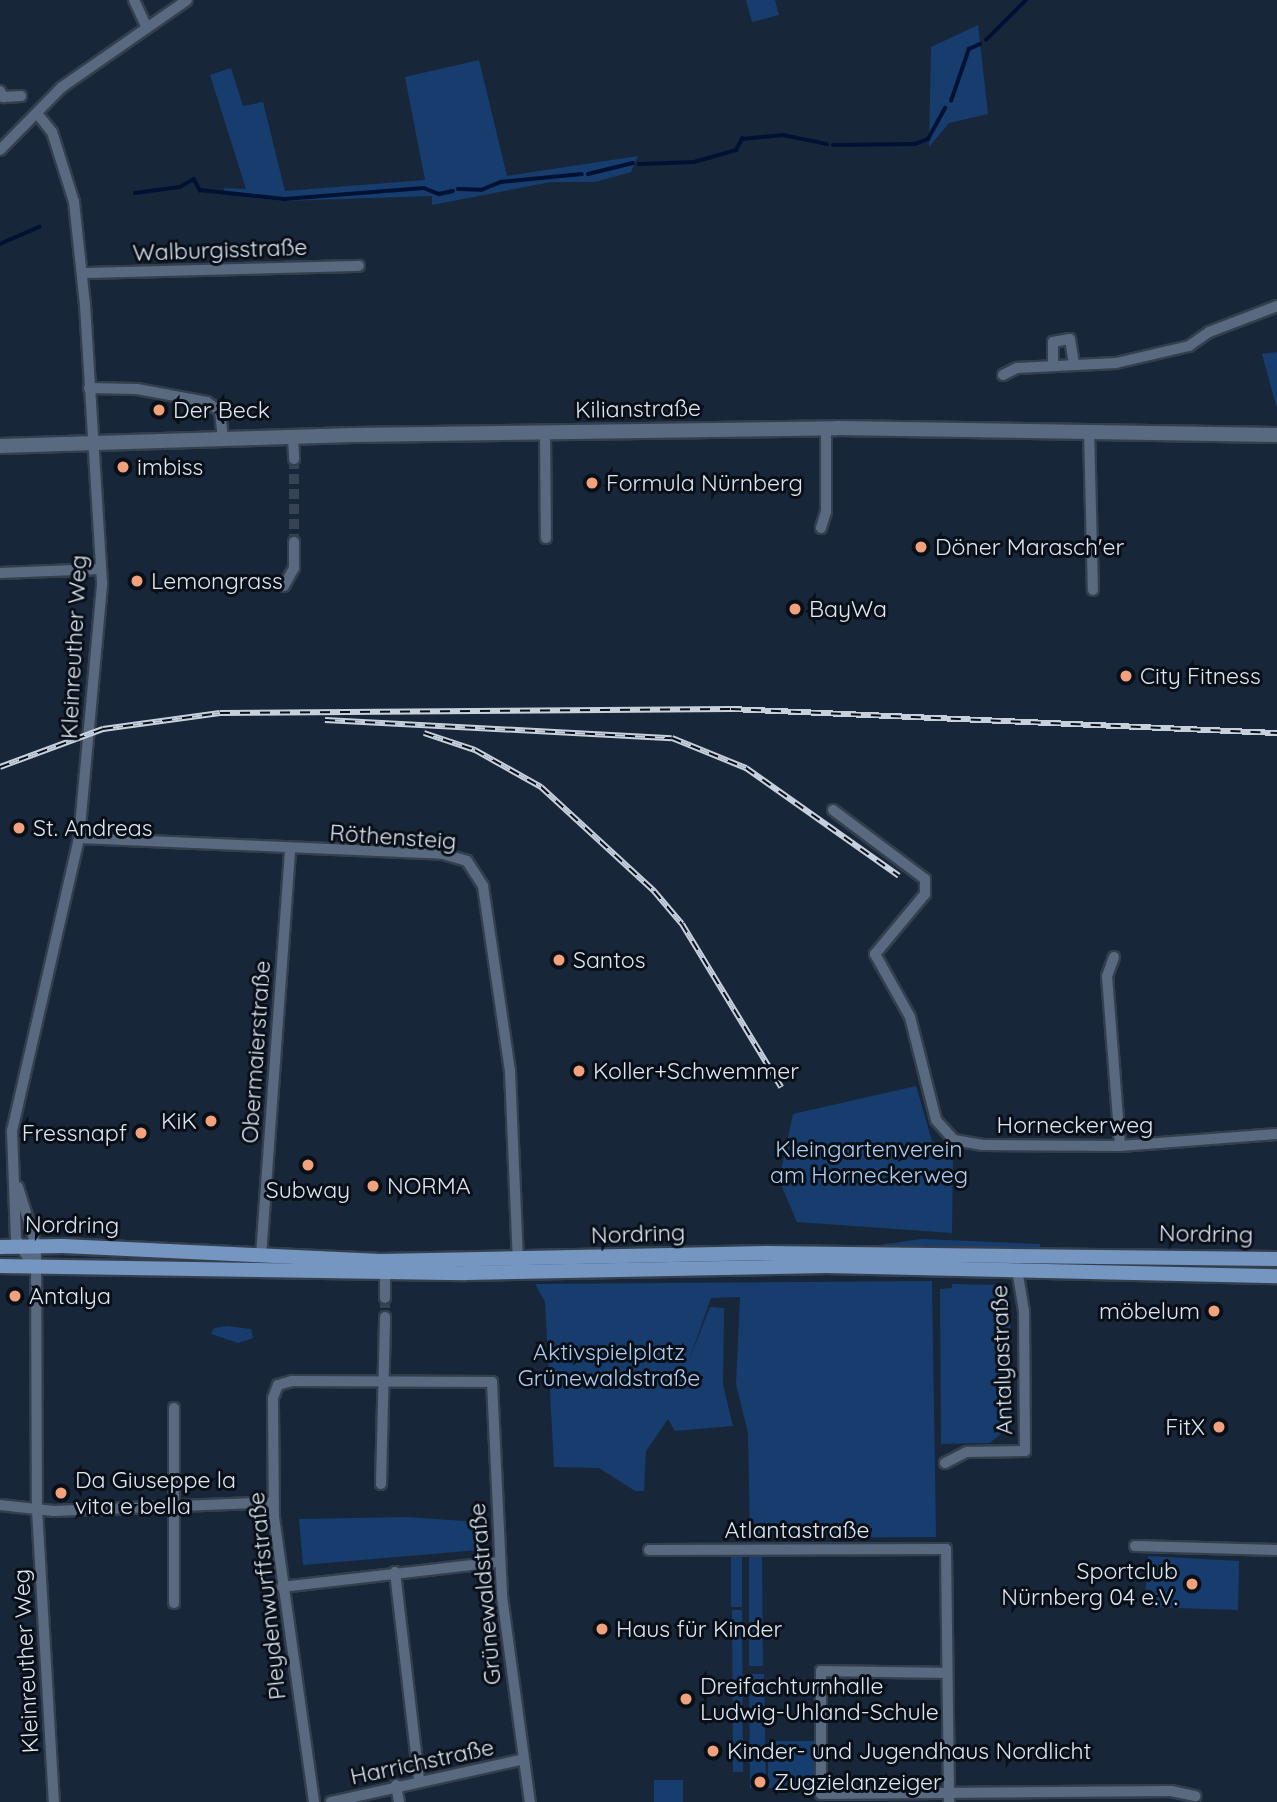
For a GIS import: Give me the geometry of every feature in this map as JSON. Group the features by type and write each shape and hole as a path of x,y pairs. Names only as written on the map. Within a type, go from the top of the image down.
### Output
{"main road":[{"name":"Kilianstraße","path":"0,446 93,445 293,436 826,428 1277,435"},
{"name":"Nordring","path":"0,1247 36,1245 261,1256 518,1260 766,1253 1277,1259"},
{"name":"Nordring","path":"0,1266 385,1273 770,1266 1277,1276"}],"street":[{"path":"134,0 146,26"},
{"path":"0,150 38,115 62,87 187,0"},
{"path":"0,91 3,97 21,96"},
{"name":"Kleinreuther Weg","path":"17,1247 14,1116 79,838 99,638 101,569 82,273 74,202 52,132 38,115"},
{"name":"Walburgisstraße","path":"82,273 359,266"},
{"path":"1003,375 1017,368 1116,363 1189,346 1209,332 1276,310"},
{"path":"1053,366 1052,342 1070,339 1074,364"},
{"path":"89,388 137,390 207,402 220,411 223,440"},
{"path":"821,528 825,512 826,428"},
{"path":"1089,430 1093,590"},
{"path":"545,433 546,538"},
{"path":"293,436 293,459"},
{"path":"284,586 294,568 294,542"},
{"path":"0,573 101,569"},
{"name":"Horneckerweg","path":"833,810 925,879 925,894 875,954 910,1017 940,1127 954,1140 970,1145 1120,1146 1277,1134"},
{"name":"Röthensteig","path":"79,838 456,856 467,861 480,879 510,1071 518,1260"},
{"name":"Obermaierstraße","path":"261,1256 290,850"},
{"path":"1114,957 1107,976 1120,1146"},
{"name":"Kleinreuther Weg","path":"16,1182 36,1245 33,1266 37,1509 54,1802"},
{"path":"17,1247 33,1266"},
{"name":"Antalyastraße","path":"945,1463 967,1452 1026,1451 1024,1311 1017,1269"},
{"path":"385,1273 385,1298"},
{"path":"381,1484 381,1392 386,1381 386,1317"},
{"name":"Pleydenwurffstraße","path":"314,1802 282,1587 274,1502 274,1398 278,1385 292,1381 386,1381"},
{"name":"Grünewaldstraße","path":"386,1381 492,1382 499,1562 521,1760 530,1802"},
{"path":"174,1408 174,1603"},
{"path":"0,1505 37,1509 274,1502"},
{"path":"1135,1546 1277,1550"},
{"name":"Atlantastraße","path":"649,1550 946,1549 947,1672"},
{"path":"282,1587 499,1562"},
{"path":"395,1572 419,1780"},
{"path":"949,1797 947,1672 821,1671 821,1794 949,1797 1171,1790 1195,1796"},
{"name":"Harrichstraße","path":"331,1802 396,1785 521,1760"},
{"path":"396,1785 399,1802"}],"green space":[{"path":"746,0 775,0 779,15 752,22"},
{"path":"978,25 988,114 949,123 929,147 931,47"},
{"path":"479,60 507,176 638,156 631,172 595,182 551,182 432,205 432,196 285,201 225,194 224,188 246,189 210,75 231,68 243,106 263,102 285,191 425,180 405,77"},
{"path":"1277,352 1277,409 1262,354"},
{"name":"Kleingartenverein am Horneckerweg","path":"916,1086 932,1141 953,1156 952,1233 797,1222 779,1180 793,1114"},
{"path":"921,1239 1040,1244 1040,1249 859,1248"},
{"name":"Aktivspielplatz Grünewaldstraße","path":"932,1281 936,1537 750,1538 748,1433 736,1384 740,1297 711,1298 688,1363 710,1307 724,1308 723,1385 733,1426 675,1431 668,1419 646,1451 644,1491 635,1491 599,1468 554,1467 545,1302 535,1284"},
{"path":"952,1284 999,1285 1010,1301 1012,1424 990,1443 941,1444 940,1289 952,1288"},
{"path":"227,1326 251,1329 253,1338 238,1343 211,1334 214,1328"},
{"path":"407,1517 479,1522 479,1550 303,1565 299,1519"},
{"path":"749,1553 762,1553 763,1666 749,1666"},
{"path":"731,1554 742,1554 742,1607 731,1607"},
{"name":"Sportclub Nürnberg 04 e.V.","path":"1148,1556 1239,1561 1238,1610 1144,1607"},
{"path":"732,1610 742,1610 743,1772 733,1772"},
{"path":"749,1674 764,1674 766,1787 750,1788"},
{"path":"768,1741 814,1741 814,1788 768,1788"},
{"path":"654,1780 683,1780 683,1802 654,1802"}],"waterway":[{"path":"986,40 1026,0"},
{"path":"951,101 969,49 980,44"},
{"path":"833,145 915,144 928,139 945,108"},
{"path":"639,164 694,162 736,150 742,139 783,135 827,144"},
{"path":"588,174 633,163"},
{"path":"458,189 481,190 501,182 582,174"},
{"path":"135,193 180,187 194,179 200,190 285,199 424,188 439,194 453,191"},
{"path":"0,244 39,227"}],"tunnel":[{"path":"294,459 294,542"},
{"path":"385,1298 385,1317"}],"railway":[{"path":"0,767 103,729 220,713 731,709 1277,733"},
{"path":"325,720 672,738 746,768 899,876"},
{"path":"424,733 475,750 541,787 654,891 682,924 781,1087"}],"place":[{"name":"Der Beck","path":"159,410"},
{"name":"imbiss","path":"123,467"},
{"name":"Formula Nürnberg","path":"592,483"},
{"name":"Döner Marasch'er","path":"921,547"},
{"name":"Lemongrass","path":"137,581"},
{"name":"BayWa","path":"795,609"},
{"name":"City Fitness","path":"1126,676"},
{"name":"St. Andreas","path":"19,828"},
{"name":"Santos","path":"559,960"},
{"name":"Koller+Schwemmer","path":"579,1071"},
{"name":"KiK","path":"211,1121"},
{"name":"Fressnapf","path":"141,1133"},
{"name":"Subway","path":"308,1165"},
{"name":"NORMA","path":"373,1186"},
{"name":"Antalya","path":"15,1296"},
{"name":"möbelum","path":"1214,1311"},
{"name":"FitX","path":"1219,1427"},
{"name":"Da Giuseppe la vita e bella","path":"61,1493"},
{"name":"Sportclub Nürnberg 04 e.V.","path":"1192,1584"},
{"name":"Haus für Kinder","path":"602,1629"},
{"name":"Dreifachturnhalle Ludwig-Uhland-Schule","path":"686,1699"},
{"name":"Kinder- und Jugendhaus Nordlicht","path":"713,1751"},
{"name":"Zugzielanzeiger","path":"760,1782"}]}
